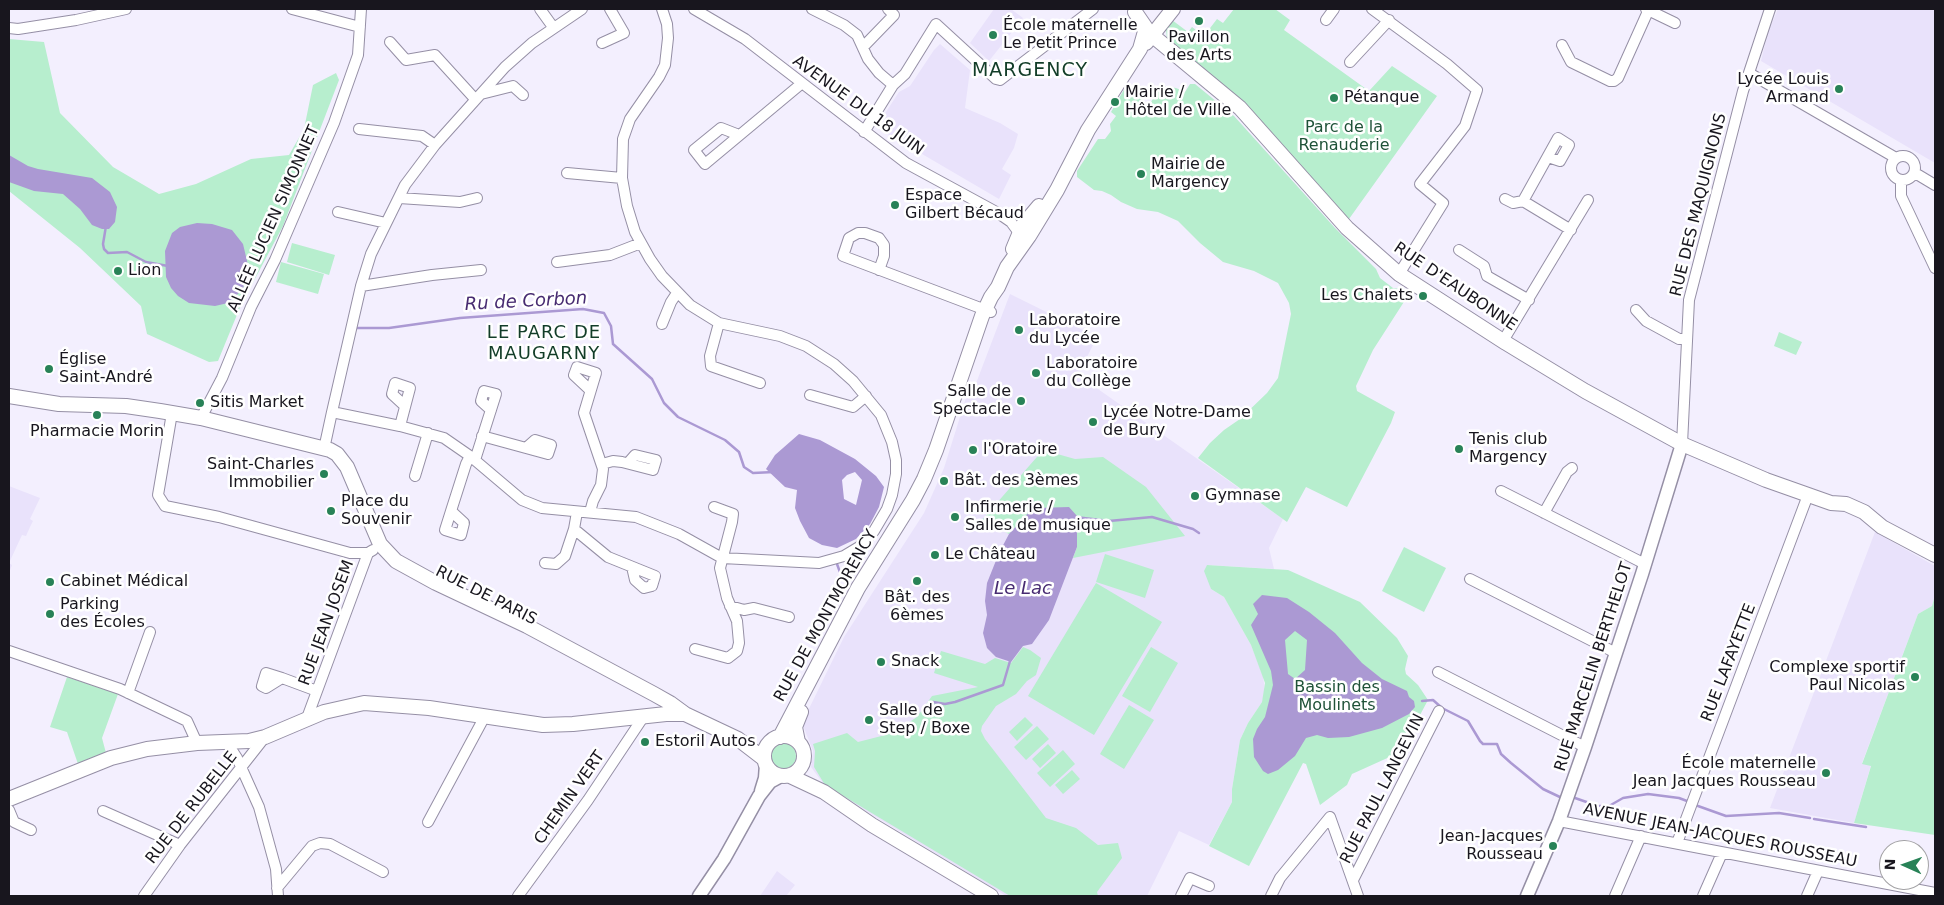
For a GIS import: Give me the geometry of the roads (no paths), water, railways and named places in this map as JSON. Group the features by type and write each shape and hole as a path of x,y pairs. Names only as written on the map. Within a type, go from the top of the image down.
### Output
{"main road":[{"path":"824,792 809,776 804,762 804,751 798,742 795,731 797,720 850,614 922,498 930,480 988,311 1007,267 1041,202 1061,172 1072,161 1088,130 1140,49 1153,36 1173,9"},
{"path":"1133,10 1150,21 1153,28 1153,36"},
{"path":"1133,10 1146,28 1140,49"},
{"name":"RUE D'EAUBONNE","path":"1153,36 1240,108 1347,228 1399,274 1585,391 1682,444 1766,480 1831,503 1846,504 1864,512 1882,527 1935,555"},
{"name":"RUE DE MONTMORENCY","path":"776,739 858,588 913,500 932,460 988,311"},
{"name":"RUE DE PARIS","path":"9,396 59,404 138,407 201,418 330,450 338,454 347,467 375,548 402,573 659,702 665,708 666,714 684,714 694,717 738,739 765,761"},
{"name":"RUE DE PARIS","path":"375,548 406,567 527,626 654,694 684,714"},
{"path":"9,798 111,758 147,749 197,743 249,741 265,738 307,718 334,709 364,703 429,708 558,725 666,714"},
{"path":"798,742 789,737 776,739 766,749 765,761 773,773 786,776 824,792 872,825 991,896"},
{"name":"RUE DE PARIS","path":"738,739 755,742 776,739"},
{"path":"786,776 798,771 804,762"}],"street":[{"path":"9,28 18,29 76,20 126,9"},
{"path":"292,9 360,27"},
{"name":"ALLÉE LUCIEN SIMONNET","path":"201,418 222,378 251,307 275,260 334,123 358,55 361,9"},
{"path":"540,9 553,27"},
{"path":"324,449 361,286 371,254 405,185 435,145 505,67 553,27 582,9"},
{"path":"602,44 624,33 610,9"},
{"path":"332,412 400,426 444,438 473,458 522,500 542,508 636,517 679,534 722,558 819,563 844,556 860,547 874,531 887,509 896,474 892,442 881,415 866,396 834,364 806,346 780,336 720,323 690,305 662,276 641,243 627,206 622,178 623,139 634,111 659,77 665,65 668,38 667,24 662,9"},
{"name":"AVENUE DU 18 JUIN","path":"694,9 744,39 906,163 998,212 1011,222 1028,229"},
{"path":"812,9 844,25 857,35 868,59 893,85"},
{"path":"863,47 894,15 888,9"},
{"path":"864,132 893,85 905,74 936,24 996,79 1000,80 1093,9"},
{"path":"1326,20 1334,9"},
{"path":"1372,9 1447,64 1477,90 1465,126 1420,184 1443,203 1399,274"},
{"path":"1562,45 1571,62 1610,81 1614,81 1618,78 1648,9 1675,23"},
{"name":"RUE DES MAQUIGNONS","path":"1682,444 1689,300 1749,73 1770,9"},
{"path":"1350,62 1388,20"},
{"path":"390,42 406,60 435,55 477,96"},
{"path":"1749,73 1896,158 1904,156 1911,159 1915,166 1915,173 1909,180 1900,180 1892,173 1892,165 1896,158"},
{"path":"739,135 801,84"},
{"path":"477,96 513,86 524,95"},
{"path":"358,129 422,136 435,145"},
{"path":"1523,201 1548,157"},
{"path":"567,173 622,178"},
{"path":"1915,173 1935,185"},
{"path":"1900,180 1901,196 1935,268"},
{"path":"399,198 460,202 477,198"},
{"path":"1504,199 1513,203 1523,201 1571,230"},
{"path":"1503,341 1588,200"},
{"path":"338,212 386,223"},
{"path":"998,212 1017,219 1028,229"},
{"path":"557,262 610,255 641,243"},
{"path":"1459,250 1484,266 1487,276 1529,300"},
{"path":"361,286 432,275 481,270"},
{"path":"879,270 988,311"},
{"path":"662,324 677,293"},
{"path":"1636,310 1646,321 1679,339 1686,339"},
{"path":"720,323 710,356 711,366 760,383"},
{"path":"590,390 584,413 603,469 601,485 593,500 590,512"},
{"path":"810,395 853,407 866,396"},
{"path":"400,426 405,406"},
{"path":"451,511 491,410"},
{"path":"172,413 158,495 165,506 219,517 350,553 375,548"},
{"path":"416,476 428,433"},
{"path":"482,436 526,448"},
{"name":"RUE MARCELIN BERTHELOT","path":"1527,896 1559,820 1586,747 1682,444"},
{"path":"602,464 612,461 628,464"},
{"path":"1544,513 1567,472 1572,468"},
{"path":"1501,491 1645,564"},
{"name":"RUE LAFAYETTE","path":"1677,843 1808,495"},
{"path":"696,649 728,658 736,651 739,634 720,568 733,514 714,507"},
{"path":"545,563 556,564 565,556 574,529 577,512"},
{"path":"574,529 608,557 632,567"},
{"name":"RUE JEAN JOSEM","path":"307,718 375,548"},
{"path":"1470,579 1616,653"},
{"path":"730,606 744,610 754,608 789,617"},
{"path":"128,693 150,632"},
{"path":"9,651 128,693 187,721 197,743"},
{"path":"1438,672 1586,747"},
{"path":"282,678 318,691"},
{"name":"RUE PAUL LANGEVIN","path":"1354,880 1439,711"},
{"path":"428,822 485,716"},
{"name":"CHEMIN VERT","path":"518,896 588,800 644,716"},
{"name":"RUE DE RUBELLE","path":"144,896 180,845 265,738"},
{"path":"226,741 237,758 259,807 276,869 277,892"},
{"path":"760,796 765,778 765,761"},
{"path":"699,896 724,859 770,782 786,776"},
{"path":"9,810 14,822 32,830"},
{"path":"103,811 180,845"},
{"path":"1271,896 1280,878 1330,818 1354,880 1358,896"},
{"name":"AVENUE JEAN-JACQUES ROUSSEAU","path":"1559,820 1932,894"},
{"path":"1615,896 1641,836"},
{"path":"277,892 312,846 320,843 330,844 383,872"},
{"path":"1704,896 1722,853"},
{"path":"1807,896 1818,871"},
{"path":"1181,896 1190,878 1209,886"}],"water":[{"path":"9,155 28,166 38,169 92,178 110,192 117,207 115,222 109,229 102,229 92,225 80,209 63,194 34,191 9,182"},
{"path":"197,223 212,224 232,230 243,244 248,265 243,289 228,303 215,306 189,303 178,296 171,288 166,277 165,251 172,233 180,227"},
{"path":"799,434 820,440 855,459 876,476 884,487 879,507 870,524 856,539 837,548 822,545 809,538 795,508 797,490 785,487 766,469 775,455","holes":["855,472 862,480 856,505 844,499 842,480 847,475"]},
{"name":"Le Lac","path":"1069,507 1077,516 1077,547 1049,620 1032,644 1023,646 1011,662 996,657 987,648 983,633 987,615 985,601 987,583 999,553 1009,534 1031,510 1036,508"},
{"name":"Bassin des Moulinets","path":"1262,595 1287,598 1309,612 1335,633 1362,663 1382,679 1407,691 1409,697 1414,701 1415,707 1409,714 1382,728 1349,737 1328,738 1317,735 1306,738 1295,756 1278,770 1268,774 1263,771 1254,757 1253,739 1265,717 1273,685 1271,671 1251,625 1258,614 1253,604","holes":["1295,631 1307,640 1305,670 1295,679 1288,674 1285,640"]}],"waterway":[{"path":"106,226 103,244 104,249 108,253 127,252 146,262 168,266"},
{"name":"Ru de Corbon","path":"355,328 389,328 460,318 583,309 604,313 611,326 613,344 652,379 664,403 678,417 725,440 739,452 744,467 753,473 774,472"},
{"name":"Ru de Corbon","path":"1075,517 1109,521 1152,517 1193,529 1199,533"},
{"name":"Ru de Corbon","path":"837,564 845,581 852,586"},
{"name":"Ru de Corbon","path":"933,702 945,704 955,702 1003,685 1010,661"},
{"name":"Ru de Corbon","path":"1422,701 1433,700 1442,708 1468,721 1483,744 1497,744 1501,754 1511,763 1543,789 1562,798"},
{"name":"Ru de Corbon","path":"1575,798 1598,806 1609,806 1623,798 1648,794 1679,798 1687,801"},
{"name":"Ru de Corbon","path":"1698,806 1726,816 1779,813 1810,818"},
{"name":"Ru de Corbon","path":"1814,819 1866,827"}],"place":[{"name":"Pavillon des Arts","path":"1199,21"},
{"name":"École maternelle Le Petit Prince","path":"993,35"},
{"name":"Lycée Louis Armand","path":"1839,89"},
{"name":"Pétanque","path":"1334,98"},
{"name":"Mairie / Hôtel de Ville","path":"1115,102"},
{"name":"Mairie de Margency","path":"1141,174"},
{"name":"Espace Gilbert Bécaud","path":"895,205"},
{"name":"Lion","path":"118,271"},
{"name":"Les Chalets","path":"1423,296"},
{"name":"Laboratoire du Lycée","path":"1019,330"},
{"name":"Église Saint-André","path":"49,369"},
{"name":"Laboratoire du Collège","path":"1036,373"},
{"name":"Salle de Spectacle","path":"1021,401"},
{"name":"Sitis Market","path":"200,403"},
{"name":"Pharmacie Morin","path":"97,415"},
{"name":"Lycée Notre-Dame de Bury","path":"1093,422"},
{"name":"Tenis club Margency","path":"1459,449"},
{"name":"l'Oratoire","path":"973,450"},
{"name":"Saint-Charles Immobilier","path":"324,474"},
{"name":"Bât. des 3èmes","path":"944,481"},
{"name":"Gymnase","path":"1195,496"},
{"name":"Place du Souvenir","path":"331,511"},
{"name":"Infirmerie / Salles de musique","path":"955,517"},
{"name":"Le Château","path":"935,555"},
{"name":"Bât. des 6èmes","path":"917,581"},
{"name":"Cabinet Médical","path":"50,582"},
{"name":"Parking des Écoles","path":"50,614"},
{"name":"Snack","path":"881,662"},
{"name":"Complexe sportif Paul Nicolas","path":"1915,677"},
{"name":"Salle de Step / Boxe","path":"869,720"},
{"name":"Estoril Autos","path":"645,742"},
{"name":"École maternelle Jean Jacques Rousseau","path":"1826,773"},
{"name":"Jean-Jacques Rousseau","path":"1553,846"}],"district":[{"name":"MARGENCY","path":"1030,71"},
{"name":"LE PARC DE MAUGARNY","path":"544,343"}],"park label":[{"name":"Parc de la Renauderie","path":"1344,137"}]}
